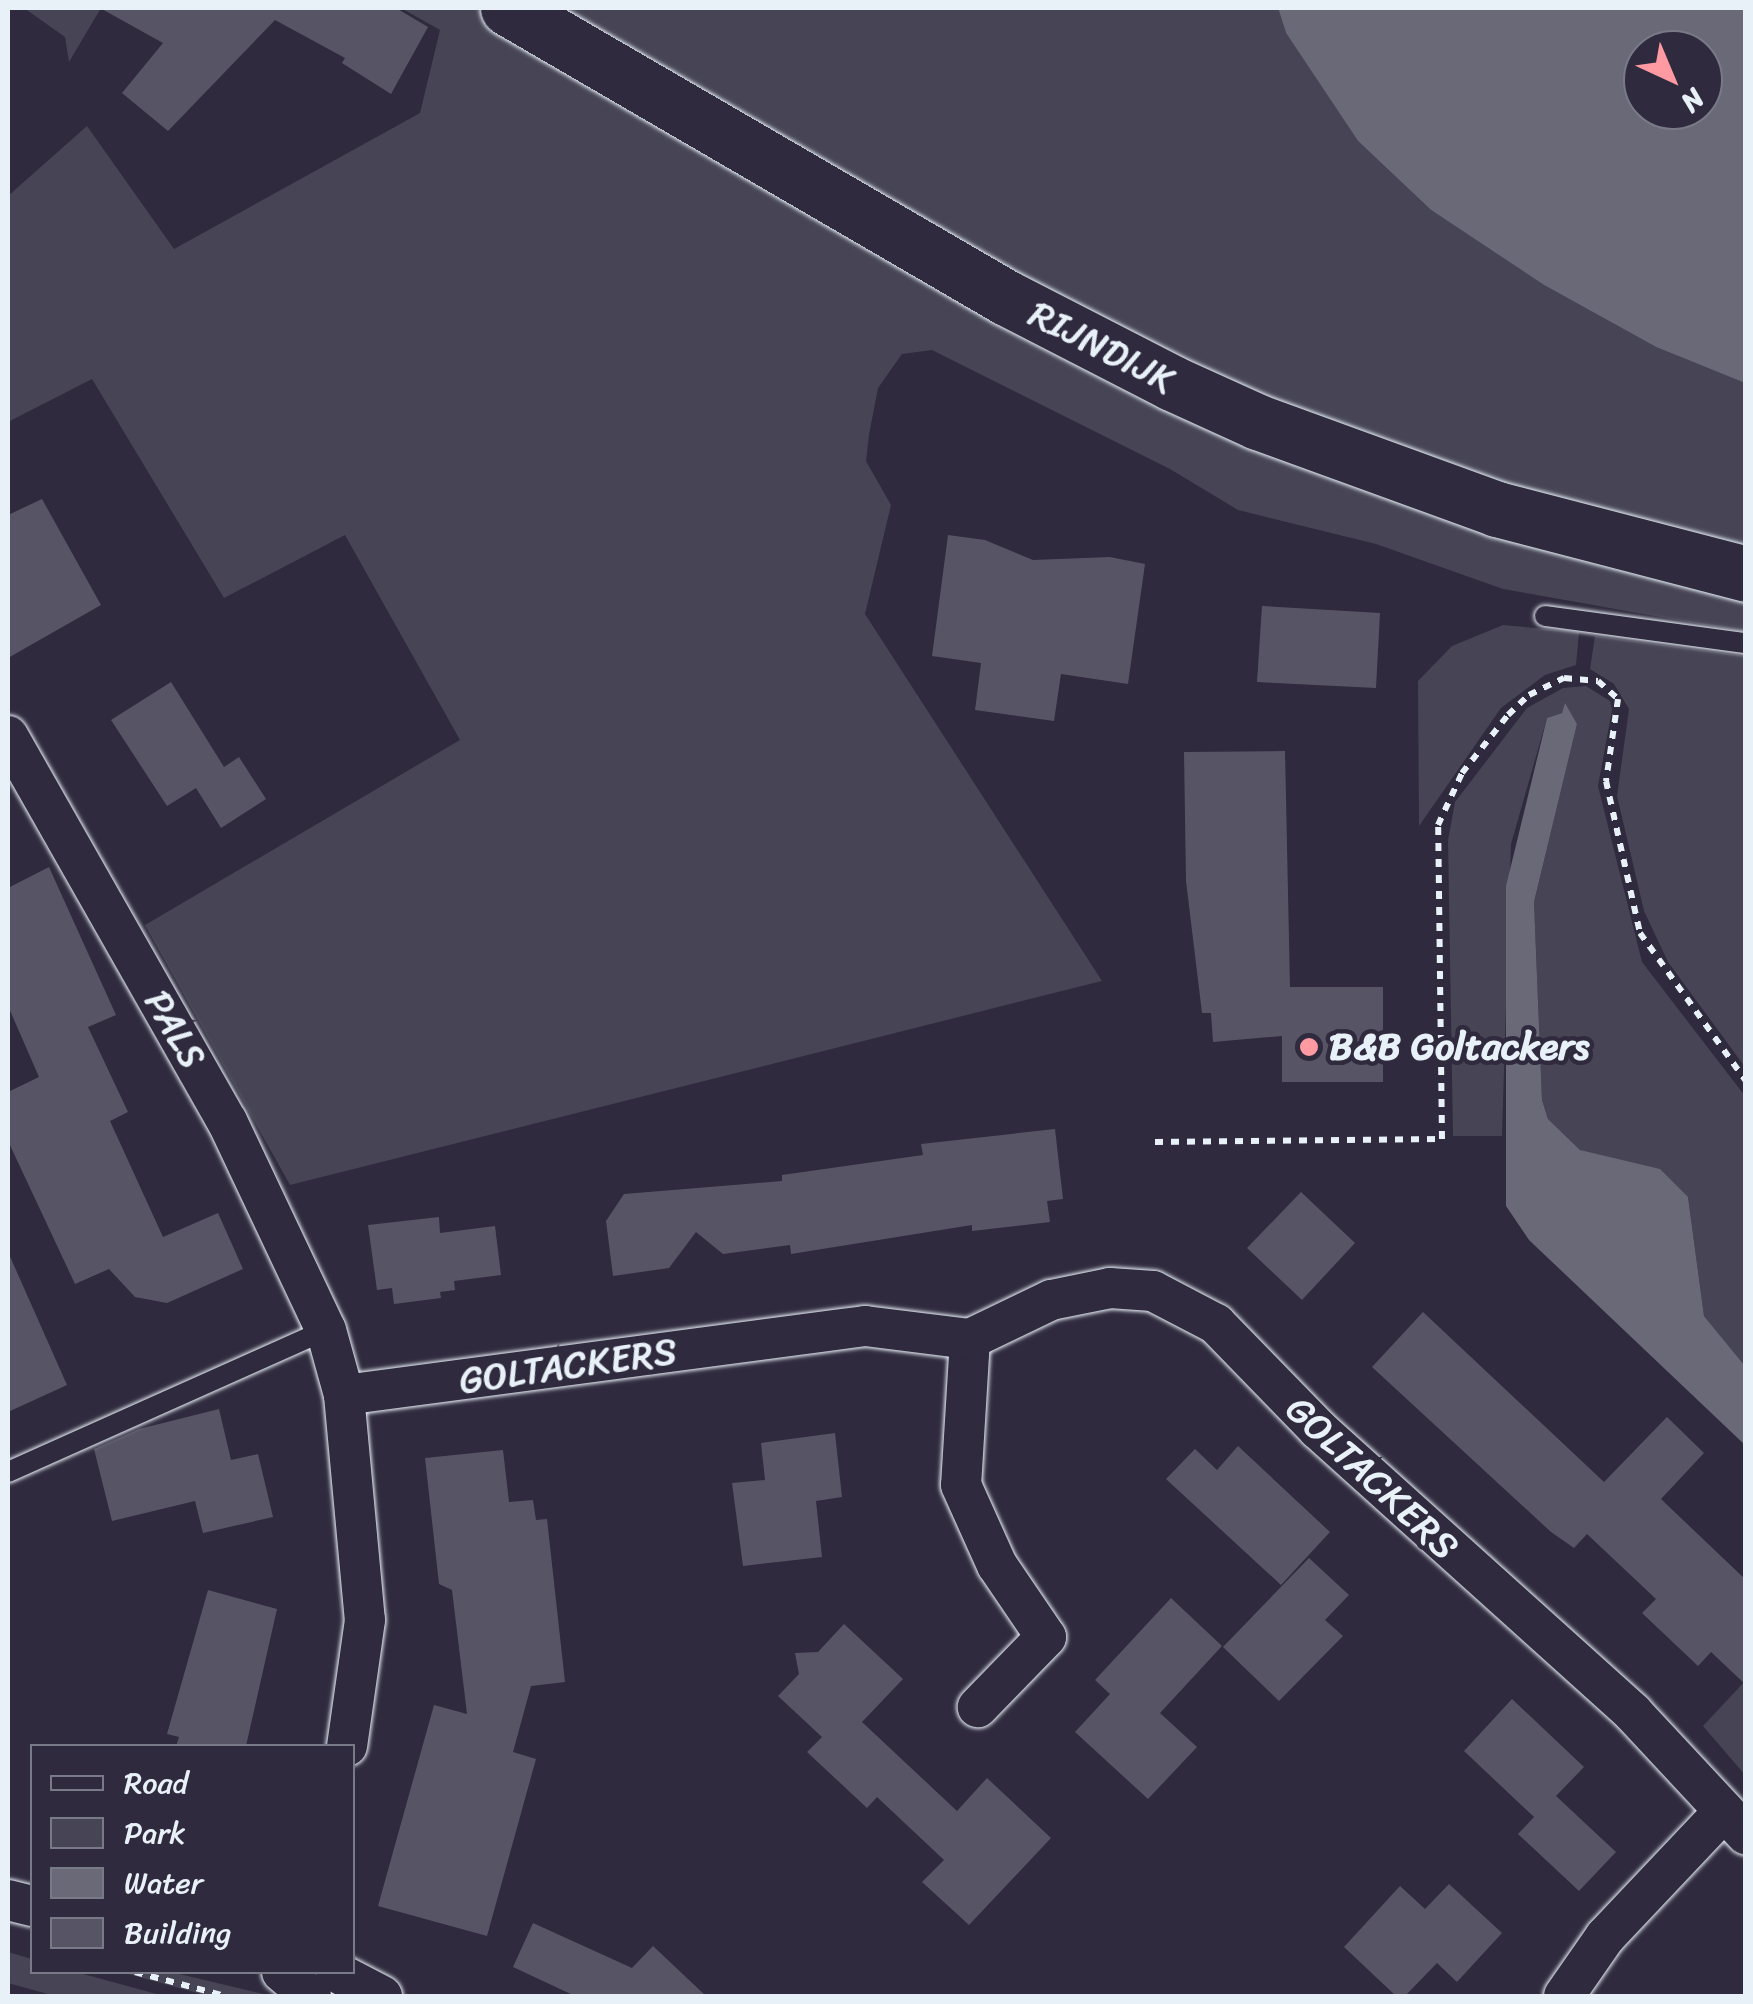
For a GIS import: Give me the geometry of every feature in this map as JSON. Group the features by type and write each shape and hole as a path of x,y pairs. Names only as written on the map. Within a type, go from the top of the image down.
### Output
{"street":[{"name":"RIJNDIJK","path":"508,8 1005,297 1172,383 1258,422 1497,509 1746,574"},
{"name":"PALS","path":"8,736 227,1121 326,1330 344,1395 365,1620 347,1744"},
{"name":"GOLTACKERS","path":"344,1395 865,1326 970,1339 1034,1305 1110,1288 1181,1301 1216,1324 1318,1429 1632,1714 1735,1822 1605,1938 1564,1996"},
{"path":"970,1339 961,1485 997,1565 1046,1637 978,1707"},
{"path":"284,1974 310,1996"},
{"path":"340,1974 382,1996"}],"lane":[{"path":"1545,616 1746,643"},
{"path":"8,1472 326,1330"}],"path":[{"path":"1155,1142 1442,1139 1438,824 1462,773 1508,714 1529,695 1564,678 1598,681 1618,699 1606,781 1640,933 1746,1081"},
{"path":"142,1974 225,1996"}],"green space":[{"path":"24,8 101,8 69,62 65,37"},
{"path":"401,8 482,8 941,277 1745,587 1745,632 1503,589 1376,544 1238,510 1170,469 932,350 902,354 878,388 869,435 866,461 891,505 865,614 1102,981 290,1185 145,925 460,740 345,535 224,598 92,379 8,422 8,196 87,126 174,249 420,113 440,30"},
{"path":"538,8 1278,8 1286,33 1358,141 1431,210 1544,285 1656,347 1745,383 1745,555 1609,523 1135,347"},
{"path":"1503,625 1579,632 1576,665 1545,675 1501,708 1419,826 1418,681 1452,646"},
{"path":"1595,636 1745,656 1745,1067 1668,962 1644,911 1617,796 1629,709 1614,684 1590,669"},
{"path":"1586,686 1610,701 1612,710 1598,786 1642,962 1745,1096 1745,1366 1704,1316 1688,1197 1580,1150 1548,1119 1542,1100 1534,902 1577,724 1565,704 1562,713 1547,718 1511,844 1502,1136 1453,1136 1448,840 1455,802 1527,708 1563,688"},
{"path":"1745,1681 1745,1775 1703,1726"},
{"path":"8,1952 30,1958 30,1974 83,1974 164,1996 55,1996 8,1983"},
{"path":"128,1974 179,1974 272,1996 208,1996"}],"water":[{"path":"1278,8 1745,8 1745,383 1656,347 1544,285 1431,210 1358,141 1286,33"},
{"path":"1565,703 1577,724 1534,902 1542,1100 1548,1119 1580,1150 1660,1169 1688,1197 1704,1316 1745,1366 1745,1445 1529,1240 1506,1206 1506,886 1547,718 1562,713"}],"building":[{"path":"100,8 396,8 428,27 391,94 342,63 345,58 275,20 168,131 122,93 163,43"},
{"path":"42,499 101,605 8,658 8,515"},
{"path":"948,535 985,540 1033,560 1110,557 1145,564 1128,684 1061,674 1054,721 975,710 981,663 932,656"},
{"path":"1262,606 1380,613 1376,688 1257,682"},
{"path":"171,682 224,767 239,757 266,799 221,828 196,788 167,806 111,720"},
{"path":"1285,751 1290,987 1383,987 1383,1082 1282,1082 1282,1036 1213,1042 1211,1013 1202,1013 1186,881 1184,752"},
{"path":"49,867 116,1015 88,1027 128,1112 110,1121 163,1237 218,1213 243,1269 167,1303 135,1297 109,1269 75,1284 8,1141 8,1092 39,1077 8,1006 8,888"},
{"path":"1055,1129 1063,1199 1047,1201 1050,1222 972,1231 972,1225 791,1254 790,1245 723,1254 696,1232 669,1268 613,1276 606,1221 624,1194 782,1181 782,1175 923,1155 921,1144"},
{"path":"1301,1192 1355,1243 1302,1300 1247,1248"},
{"path":"439,1217 440,1233 495,1226 501,1275 454,1281 455,1290 440,1292 441,1298 394,1304 392,1288 377,1290 368,1225"},
{"path":"8,1252 67,1385 8,1412"},
{"path":"1423,1312 1604,1482 1667,1417 1704,1453 1661,1499 1746,1580 1746,1685 1711,1652 1698,1666 1642,1613 1656,1599 1587,1534 1574,1548 1551,1532 1372,1367"},
{"path":"219,1409 231,1460 258,1454 273,1517 203,1533 195,1501 112,1521 94,1449 139,1429"},
{"path":"835,1433 842,1497 816,1501 822,1557 743,1566 732,1483 765,1480 761,1443"},
{"path":"1238,1446 1330,1532 1281,1585 1166,1479 1195,1449 1217,1470"},
{"path":"503,1450 509,1502 533,1500 536,1520 547,1519 565,1682 531,1686 513,1752 536,1759 487,1936 378,1906 434,1705 467,1714 452,1590 439,1584 425,1458"},
{"path":"1309,1558 1349,1595 1325,1620 1343,1636 1279,1701 1223,1647"},
{"path":"208,1590 277,1609 246,1744 177,1744 179,1737 167,1734"},
{"path":"1171,1598 1222,1646 1160,1713 1197,1747 1148,1799 1075,1732 1110,1694 1095,1680"},
{"path":"844,1624 903,1679 862,1722 957,1811 987,1778 1051,1838 969,1925 922,1882 944,1860 877,1797 867,1808 807,1752 822,1737 778,1696 799,1674 795,1653 818,1652"},
{"path":"1512,1699 1584,1767 1556,1796 1616,1852 1579,1891 1518,1834 1534,1817 1464,1751"},
{"path":"1449,1884 1502,1933 1457,1982 1437,1963 1405,1996 1396,1996 1344,1947 1400,1886 1425,1909"},
{"path":"533,1923 632,1968 653,1946 706,1996 575,1996 513,1967"}],"place":[{"name":"B&B Goltackers","path":"1309,1047"}]}
